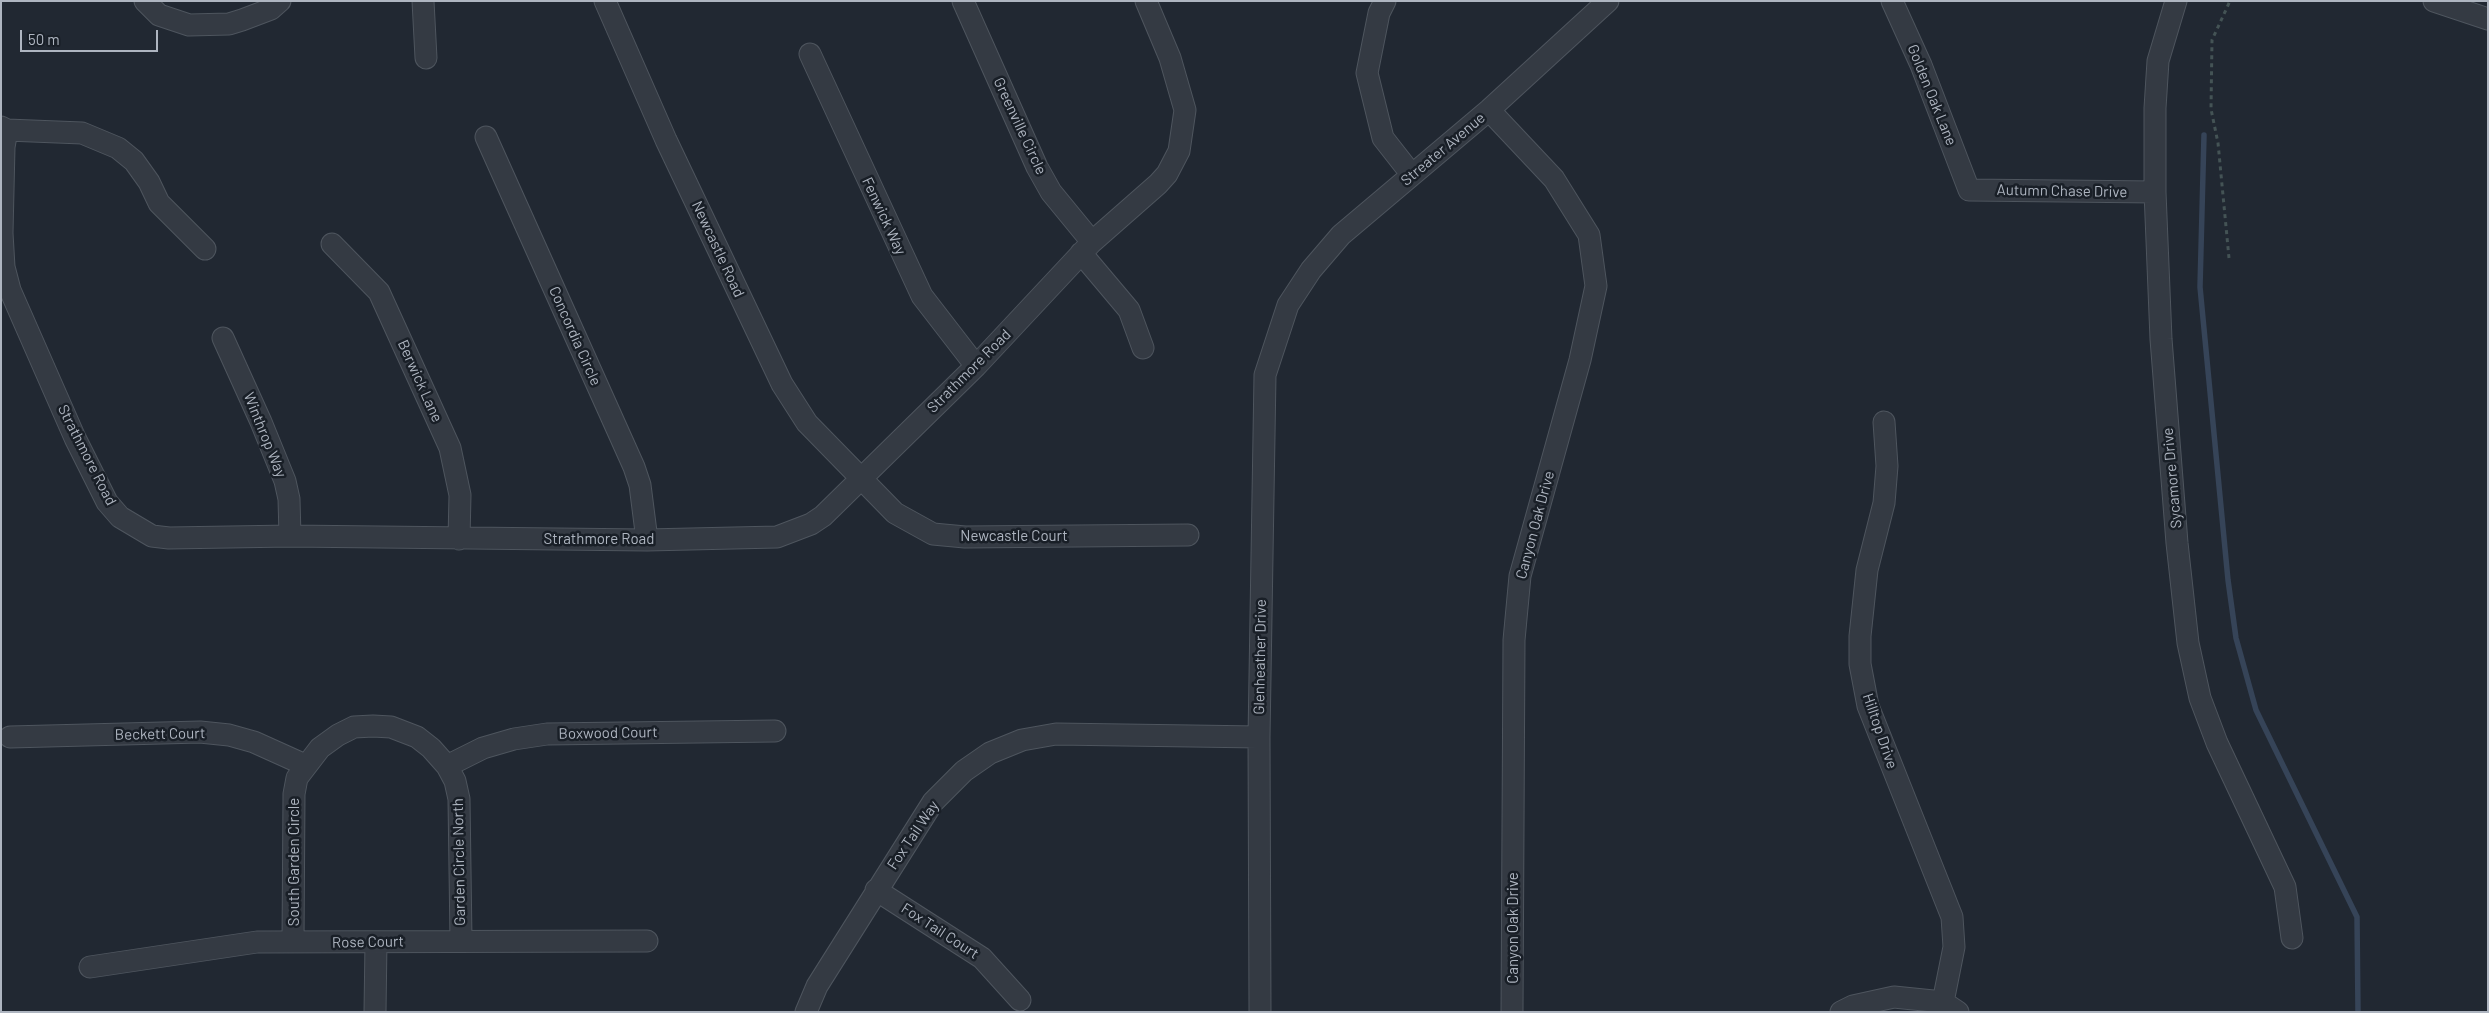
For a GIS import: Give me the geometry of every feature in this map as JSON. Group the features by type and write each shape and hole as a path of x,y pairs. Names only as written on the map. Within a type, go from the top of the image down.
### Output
{"street":[{"path":"158,6 189,25 229,24 264,12 280,1"},
{"path":"423,1 426,58"},
{"name":"Newcastle Road","path":"604,1 666,140 782,384 807,423 860,479"},
{"name":"Greenville Circle","path":"963,1 1037,167 1086,248 1129,310 1143,348"},
{"name":"Strathmore Road","path":"4,129 2,234 4,267 10,290 75,438 107,502 120,517 152,536 169,538 290,536 647,540 777,537 792,533 817,520 976,366 1086,248 1158,184 1179,151 1185,123 1185,110 1180,87 1170,58 1146,1"},
{"path":"1385,1 1379,13 1367,73 1383,138 1412,175"},
{"name":"Streater Avenue","path":"1288,305 1310,270 1341,235 1489,110 1608,1"},
{"name":"Golden Oak Lane","path":"1892,1 1921,65 1969,190"},
{"name":"Sycamore Drive","path":"2176,1 2158,61 2155,108 2155,192 2161,339 2177,543 2188,643 2200,698 2217,743 2285,887 2292,938"},
{"path":"2434,1 2488,19"},
{"name":"Fenwick Way","path":"810,54 922,296 976,366"},
{"name":"Canyon Oak Drive","path":"1489,110 1554,179 1589,235 1596,286 1580,360 1520,576 1514,640 1512,1012"},
{"path":"4,129 82,133 118,148 134,161 149,182 159,203 205,249"},
{"name":"Concordia Circle","path":"486,137 634,468 640,485 647,540"},
{"name":"Autumn Chase Drive","path":"1969,190 2155,192"},
{"name":"Berwick Lane","path":"332,244 380,292 450,448 460,495 459,539"},
{"name":"Glenheather Drive","path":"1260,1012 1259,737 1265,375 1288,305"},
{"name":"Winthrop Way","path":"223,338 262,422 285,481 289,499 290,536"},
{"name":"Hilltop Drive","path":"1884,422 1887,466 1884,503 1867,570 1860,636 1860,664 1868,706 1952,917 1954,947 1951,1007"},
{"name":"Newcastle Court","path":"860,479 895,513 933,534 965,536 1188,535"},
{"name":"South Garden Circle","path":"293,942 294,794 297,778 305,765 320,748 354,727 391,727"},
{"name":"Garden Circle North","path":"391,727 417,737 431,748 447,766 455,781 459,799 461,940"},
{"name":"Boxwood Court","path":"447,766 483,748 514,739 547,734 775,731"},
{"name":"Beckett Court","path":"10,737 200,732 229,735 254,742 305,765"},
{"name":"Fox Tail Way","path":"806,1012 817,986 933,802 964,771 990,753 1022,740 1056,734 1259,737"},
{"name":"Fox Tail Court","path":"876,890 982,958 1020,1000"},
{"name":"Rose Court","path":"90,967 257,942 647,941"},
{"path":"375,1012 376,942"},
{"path":"1841,1012 1853,1006 1894,997 1951,1007"}],"path":[{"path":"2229,258 2218,143 2211,109 2212,40 2230,1"}],"waterway":[{"path":"2204,135 2200,287 2228,580 2236,638 2256,710 2357,917 2358,1012"}]}
